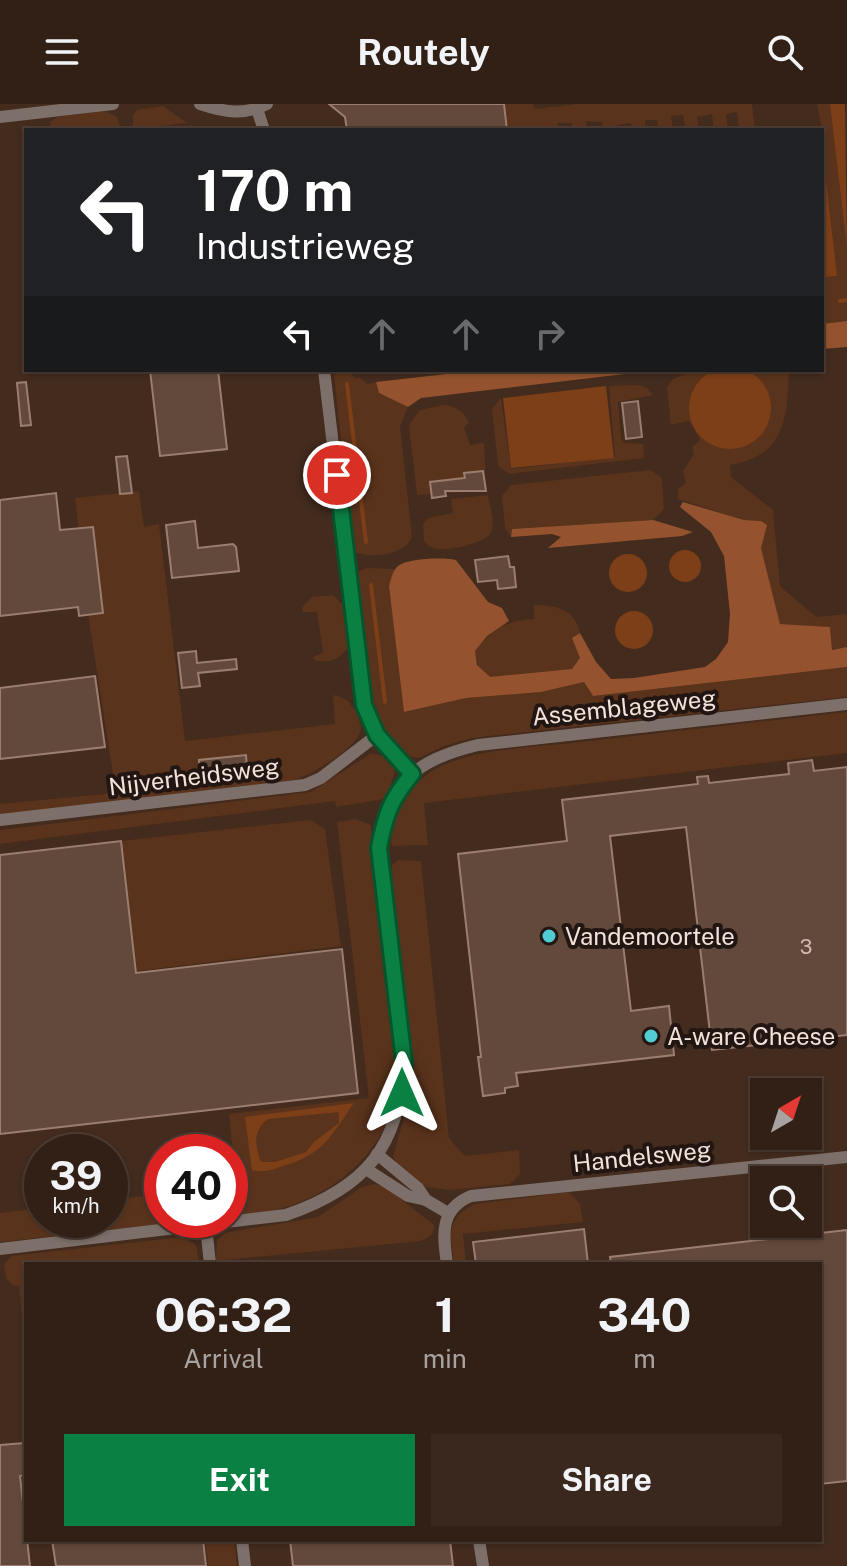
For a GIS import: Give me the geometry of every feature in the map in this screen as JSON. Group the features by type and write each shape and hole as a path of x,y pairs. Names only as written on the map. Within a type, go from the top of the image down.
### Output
{"street":[{"path":"0,117 113,104"},
{"path":"200,104 236,112 262,106 264,128"},
{"path":"248,1220 286,1215 314,1206 342,1189 366,1169 388,1138 402,1093 404,1062 379,848 385,816 397,792 412,774 377,735 364,705 324,372"},
{"name":"Assemblageweg","path":"412,774 444,753 478,745 847,704"},
{"name":"Nijverheidsweg","path":"0,820 305,785 321,778 377,735"},
{"path":"377,1154 418,1188 426,1200"},
{"name":"Handelsweg","path":"448,1213 463,1200 481,1194 847,1157"},
{"path":"366,1169 408,1196 426,1200 448,1213 443,1227 447,1262"},
{"path":"0,1249 144,1233"},
{"path":"207,1238 210,1262"},
{"path":"242,1542 245,1566"},
{"path":"479,1542 483,1566"}],"shaded area":[{"path":"505,104 533,104 535,109 577,104 752,104 755,128 739,128 737,112 726,114 728,128 714,128 712,114 697,117 699,128 686,128 683,115 671,116 673,128 658,128 657,120 645,120 646,128 632,128 631,123 617,125 618,128 603,128 602,122 586,121 587,128 573,128 572,123 558,123 559,128 508,128"},
{"path":"817,104 830,104 847,249 847,321 824,324 824,128"},
{"path":"830,104 845,104 847,249"},
{"path":"163,106 187,123 133,128 133,115 137,110"},
{"path":"105,111 117,117 120,128 50,128 50,122 58,117"},
{"path":"824,162 837,276 825,277 824,272"},
{"path":"847,321 847,347 824,349 824,324"},
{"path":"336,372 351,372 354,378 360,378 367,384 376,382 379,393 408,407 400,426 412,537 395,552 368,555 353,551"},
{"path":"464,372 642,372 421,398 408,407 379,393 376,382"},
{"path":"689,372 789,372 787,404 780,432 763,453 730,465 731,477 773,510 780,586 816,617 847,614 847,647 832,650 830,627 780,624 761,548 761,521 744,520 678,499 678,489 686,483 683,471 694,454 692,447 700,440 689,421 671,425 667,387 673,379"},
{"path":"710,372 750,372 764,385 770,400 768,424 759,437 746,446 730,449 714,446 701,437 692,424 689,408 692,392"},
{"path":"638,385 647,388 653,395 618,402 621,439 625,443 643,444 644,458 510,474 498,466 492,409 501,398 511,469 615,457 609,386"},
{"path":"606,386 614,458 511,468 503,398"},
{"path":"443,405 456,408 464,415 469,423 464,427 470,445 484,443 486,491 417,495 409,425 420,410"},
{"path":"651,470 662,478 664,509 653,520 512,529 511,537 505,528 502,496 511,485"},
{"path":"139,491 144,527 159,524 185,741 335,724 333,695 345,699 353,707 361,725 359,734 335,759 294,780 0,815 0,804 105,794 115,787 90,627 75,498"},
{"path":"488,495 492,525 486,538 447,549 432,548 424,541 423,524 428,518 453,513 451,499"},
{"path":"683,502 767,525 761,548 780,624 830,627 832,650 847,647 847,667 593,696 584,682 541,692 466,698 404,712 389,586 397,567 416,560 456,560 488,602 502,608 509,621 487,636 475,651 477,665 490,677 572,669 580,658 572,638 580,633 596,662 611,679 705,667 716,659 728,642 730,614 724,556 711,532 680,507"},
{"path":"653,520 693,532 682,536 548,548 561,537 552,534 511,537 512,529"},
{"path":"685,550 697,554 701,566 697,578 685,582 673,578 669,566 673,554"},
{"path":"628,554 642,559 647,573 642,587 628,592 614,587 609,573 614,559"},
{"path":"367,568 395,569 389,586 405,712 466,698 541,692 584,682 593,696 847,667 847,697 472,738 444,746 419,758 407,756 389,738 372,706 356,576"},
{"path":"333,595 343,605 349,647 335,659 316,661 313,657 323,653 317,612 302,612 303,606 312,597"},
{"path":"534,605 557,608 574,618 580,633 573,638 581,658 572,669 490,678 478,666 475,651 500,627 534,619"},
{"path":"634,611 648,616 653,630 648,644 634,649 620,644 615,630 620,616"},
{"path":"847,712 847,753 424,803 428,845 392,846 393,823 411,790 429,773 454,761 508,749"},
{"path":"370,754 381,755 393,763 394,776 384,799 336,807 335,801 0,844 0,830 311,792"},
{"path":"356,819 371,825 396,1052 392,1108 382,1132 368,1153 329,1188 281,1209 248,1213 248,1134 231,1134 229,1114 369,1098 337,822"},
{"path":"311,820 325,829 341,946 137,971 121,841"},
{"path":"398,860 421,861 449,1138 465,1156 519,1150 520,1174 510,1184 449,1190 426,1187 400,1168 393,1157 411,1092 412,1073 392,895 392,865"},
{"path":"354,1103 333,1134 318,1149 309,1156 268,1171 252,1170 245,1117","holes":["339,1112 339,1123 306,1152 275,1162 261,1162 256,1139 259,1128 268,1119"]},
{"path":"375,1184 387,1188 434,1225 430,1236 420,1241 216,1261 219,1238 248,1238 248,1229 318,1217 362,1187"},
{"path":"569,1192 580,1204 583,1222 463,1234 466,1262 454,1262 451,1245 454,1222 465,1209 475,1204"},
{"path":"144,1196 144,1226 128,1228 128,1198"},
{"path":"24,1210 24,1238 36,1238 0,1242 0,1213"},
{"path":"174,1238 185,1238 196,1245 199,1262 24,1262 24,1342 19,1285 14,1286 6,1278 4,1265 11,1256"},
{"path":"205,1542 234,1542 237,1566 208,1566"}],"building":[{"path":"329,104 504,104 507,128 347,128 345,117"},
{"path":"150,372 218,372 227,449 160,456"},
{"path":"26,382 31,425 21,426 17,383"},
{"path":"638,401 642,437 626,439 622,403"},
{"path":"127,456 132,493 120,494 116,457"},
{"path":"483,471 486,491 445,491 446,496 432,498 430,482 465,478 464,473"},
{"path":"56,493 60,530 93,527 103,613 79,616 78,607 0,616 0,500"},
{"path":"195,521 198,548 233,544 239,571 172,578 166,525"},
{"path":"508,556 510,567 514,567 516,587 498,589 497,580 478,582 475,560"},
{"path":"196,651 197,663 236,659 237,669 198,673 200,686 182,688 178,653"},
{"path":"95,676 105,747 0,759 0,688"},
{"path":"246,755 247,769 200,775 199,760"},
{"path":"812,760 814,771 847,767 847,1035 712,1050 686,827 610,836 631,1011 669,1006 674,1055 516,1073 518,1086 505,1088 505,1093 483,1096 458,854 567,841 562,800 698,784 697,777 708,776 709,783 789,774 788,763"},
{"path":"121,841 136,973 342,949 358,1093 0,1134 0,855"},
{"path":"584,1229 588,1262 476,1262 473,1242"},
{"path":"847,1230 847,1481 822,1484 822,1262 611,1262 610,1257 777,1238 822,1238 822,1233"},
{"path":"24,1443 24,1475 20,1476 24,1542 27,1542 30,1566 0,1566 0,1445"},
{"path":"52,1542 203,1542 206,1566 56,1566"},
{"path":"290,1542 450,1542 453,1566 293,1566"}],"waterway":[{"path":"840,301 847,300"},
{"path":"347,384 366,542"},
{"path":"371,585 385,702"}],"place":[{"name":"Vandemoortele","path":"549,936"},
{"name":"A-ware Cheese","path":"651,1036"}],"route":[{"path":"337,475 364,705 377,735 412,774 397,792 385,816 379,848 404,1062 402,1093"}]}
